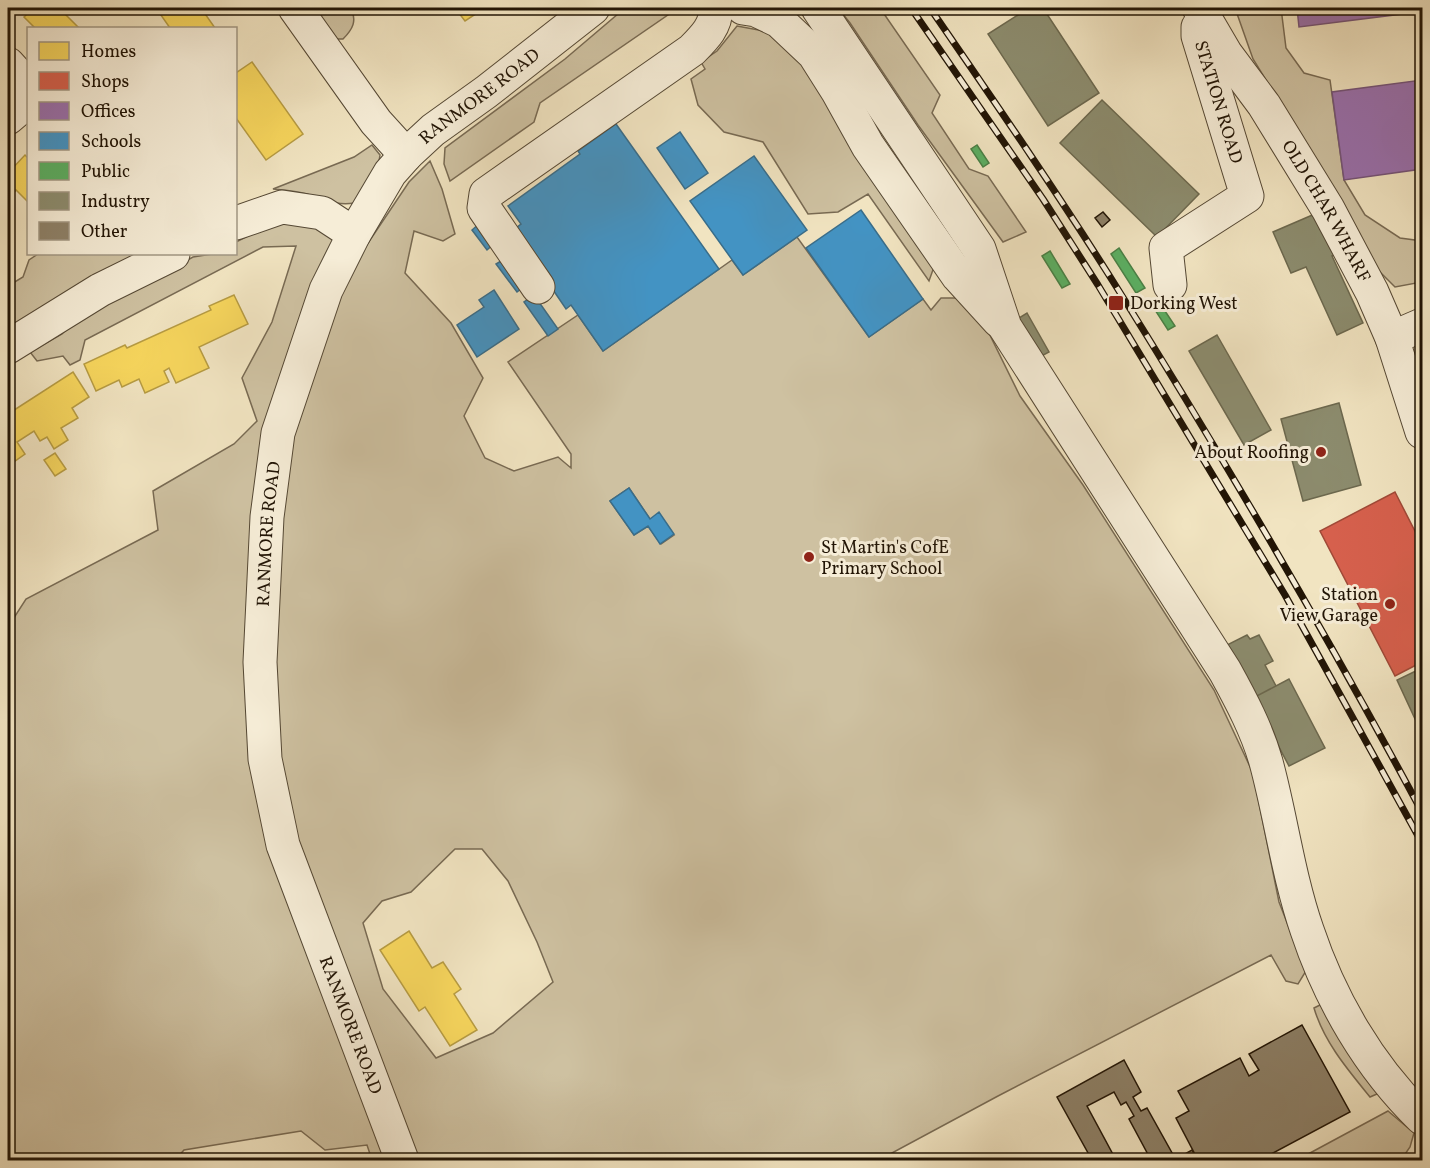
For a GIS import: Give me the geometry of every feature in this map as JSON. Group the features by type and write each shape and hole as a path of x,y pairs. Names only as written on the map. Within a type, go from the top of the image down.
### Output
{"street":[{"path":"295,8 363,103 406,155"},
{"name":"RANMORE ROAD","path":"402,1161 283,845 265,759 260,662 267,517 279,433 326,290 354,234 390,173 433,130 486,92 593,8"},
{"path":"538,287 484,208 486,194 692,50 706,36 726,8 756,10 779,21 813,54 838,92 868,146 958,276 1005,327 1225,671 1251,719 1266,760 1306,928 1327,984 1364,1046 1405,1102 1422,1118"},
{"path":"818,8 979,249 1005,327"},
{"name":"STATION ROAD","path":"1170,285 1166,248 1247,196 1198,36 1197,8"},
{"name":"OLD CHAR WHARF","path":"1197,8 1226,54 1263,105 1328,209 1372,292 1392,338 1422,432"},
{"path":"8,64 27,85"},
{"path":"8,118 27,101"},
{"path":"237,223 282,207 322,213 354,234"},
{"path":"8,347 100,290 171,255"},
{"path":"1392,338 1422,325"}],"shaded area":[{"path":"306,8 351,8 354,17 353,25 343,39 333,39"},
{"path":"625,8 678,8 540,103 534,122 450,181 444,164 445,148 565,59"},
{"path":"838,8 880,8 940,95 932,113 969,169 988,176 1026,232 1003,242 918,125"},
{"path":"1235,8 1281,8 1286,48 1304,73 1330,80 1344,180 1365,215 1400,238 1422,241 1422,282 1395,287 1365,257 1312,154 1253,59"},
{"path":"737,26 775,33 823,89 935,264 929,281 868,194 838,212 808,214 763,142 724,132 698,105 691,79 705,69 701,62 717,51"},
{"path":"372,145 380,155 379,161 354,203 336,203 303,193 273,189 354,157"},
{"path":"430,161 442,189 455,234 443,241 414,231 405,273 451,323 483,378 464,416 485,458 514,471 558,457 571,468 571,454 508,362 578,315 603,351 732,260 743,275 797,237 869,337 923,299 931,310 941,298 962,298 978,311 1020,396 1083,485 1214,690 1253,773 1279,902 1306,971 1298,984 1286,981 1271,955 879,1160 372,1160 367,1145 325,1150 301,1131 184,1150 175,1160 8,1160 8,627 26,599 158,530 153,491 234,444 257,421 242,378 272,322 296,246 263,247 85,340 80,360 70,365 63,356 37,361 30,352 62,334 72,323 193,257 237,255 237,242 278,221 304,222 364,249 409,182","holes":["629,488 650,519 674,535 661,544 648,526 634,535 610,501","455,849 482,849 508,881 553,982 493,1033 436,1058 383,989 363,923 382,901 411,892"]},
{"path":"36,255 138,255 134,259 96,274 8,332 8,286 23,277 29,260"},
{"path":"1322,1004 1384,1091 1370,1097 1338,1055 1324,1032 1314,1008"},
{"path":"1388,1111 1414,1133 1410,1147 1401,1160 1297,1160"}],"building: Homes":[{"path":"34,8 70,8 64,13 78,27 34,27 24,17"},
{"path":"156,8 201,8 214,27 169,27"},
{"path":"455,8 485,8 465,21"},
{"path":"252,62 303,134 266,160 237,119 237,72"},
{"path":"25,155 27,157 27,201 16,190 13,194 8,188 8,173"},
{"path":"234,295 248,324 199,347 209,368 176,383 169,368 164,371 169,382 145,393 139,379 122,387 119,380 96,391 84,364 125,345 127,348 211,310 209,306"},
{"path":"73,372 89,397 72,408 78,418 61,428 68,440 54,449 47,437 40,441 34,431 17,442 25,454 8,466 8,414"},
{"path":"55,453 66,469 55,476 44,460"},
{"path":"409,931 432,968 443,962 461,989 454,994 477,1030 450,1046 425,1007 419,1011 380,950"}],"building: Shops":[{"name":"Station View Garage","path":"1395,492 1422,545 1422,662 1395,676 1320,531"}],"building: Offices":[{"path":"1297,8 1417,8 1418,12 1299,27"},
{"path":"1422,80 1422,169 1344,180 1332,92"}],"building: Schools":[{"path":"616,124 719,269 603,351 571,305 566,309 547,281 516,228 521,224 508,206 580,154 578,151"},
{"path":"680,132 708,173 685,189 657,148"},
{"path":"754,156 807,230 743,275 690,201"},
{"path":"861,210 923,299 869,337 806,248"},
{"path":"480,223 495,243 487,250 472,230"},
{"path":"506,258 526,285 517,292 496,264"},
{"path":"494,290 519,329 477,357 457,325 484,307 479,300"},
{"path":"534,295 558,329 548,336 524,302"},
{"path":"629,488 650,519 659,512 674,534 660,544 648,526 634,535 610,501"}],"building: Public":[{"path":"977,145 989,163 983,167 971,149"},
{"path":"1119,248 1145,288 1136,293 1111,254"},
{"path":"1050,251 1070,284 1062,288 1042,256"},
{"path":"1161,305 1175,326 1168,330 1155,310"}],"building: Industry":[{"path":"1029,8 1043,8 1099,93 1048,126 988,34"},
{"path":"1102,100 1199,194 1157,237 1060,143"},
{"path":"1317,213 1338,254 1332,256 1363,323 1337,335 1306,267 1291,273 1273,232"},
{"path":"1027,313 1049,352 1036,359 1014,321"},
{"path":"1217,335 1271,430 1244,445 1189,351"},
{"name":"About Roofing","path":"1339,403 1361,485 1303,501 1281,419"},
{"path":"1247,635 1250,639 1259,635 1273,661 1265,665 1276,686 1253,698 1225,646"},
{"path":"1422,668 1422,734 1397,680"},
{"path":"1289,679 1325,748 1289,766 1253,698"}],"building: Other":[{"path":"1103,212 1110,220 1102,227 1095,218"},
{"path":"1302,1025 1350,1112 1260,1160 1198,1160 1176,1118 1189,1111 1178,1091 1240,1058 1249,1076 1259,1070 1249,1054"},
{"path":"1124,1060 1141,1092 1133,1097 1141,1111 1147,1108 1176,1160 1151,1160 1129,1119 1134,1116 1126,1102 1121,1105 1114,1092 1087,1106 1116,1160 1092,1160 1057,1097"},
{"path":"1192,1150 1198,1160 1176,1160 1176,1159"}],"railway":[{"path":"911,8 1043,199 1098,285 1285,595 1422,843"},
{"path":"930,8 1073,219 1159,355 1313,614 1422,812"}],"place":[{"name":"Dorking West","path":"1116,303"},
{"name":"About Roofing","path":"1321,452"},
{"name":"St Martin's CofE Primary School","path":"809,557"},
{"name":"Station View Garage","path":"1390,604"}]}
